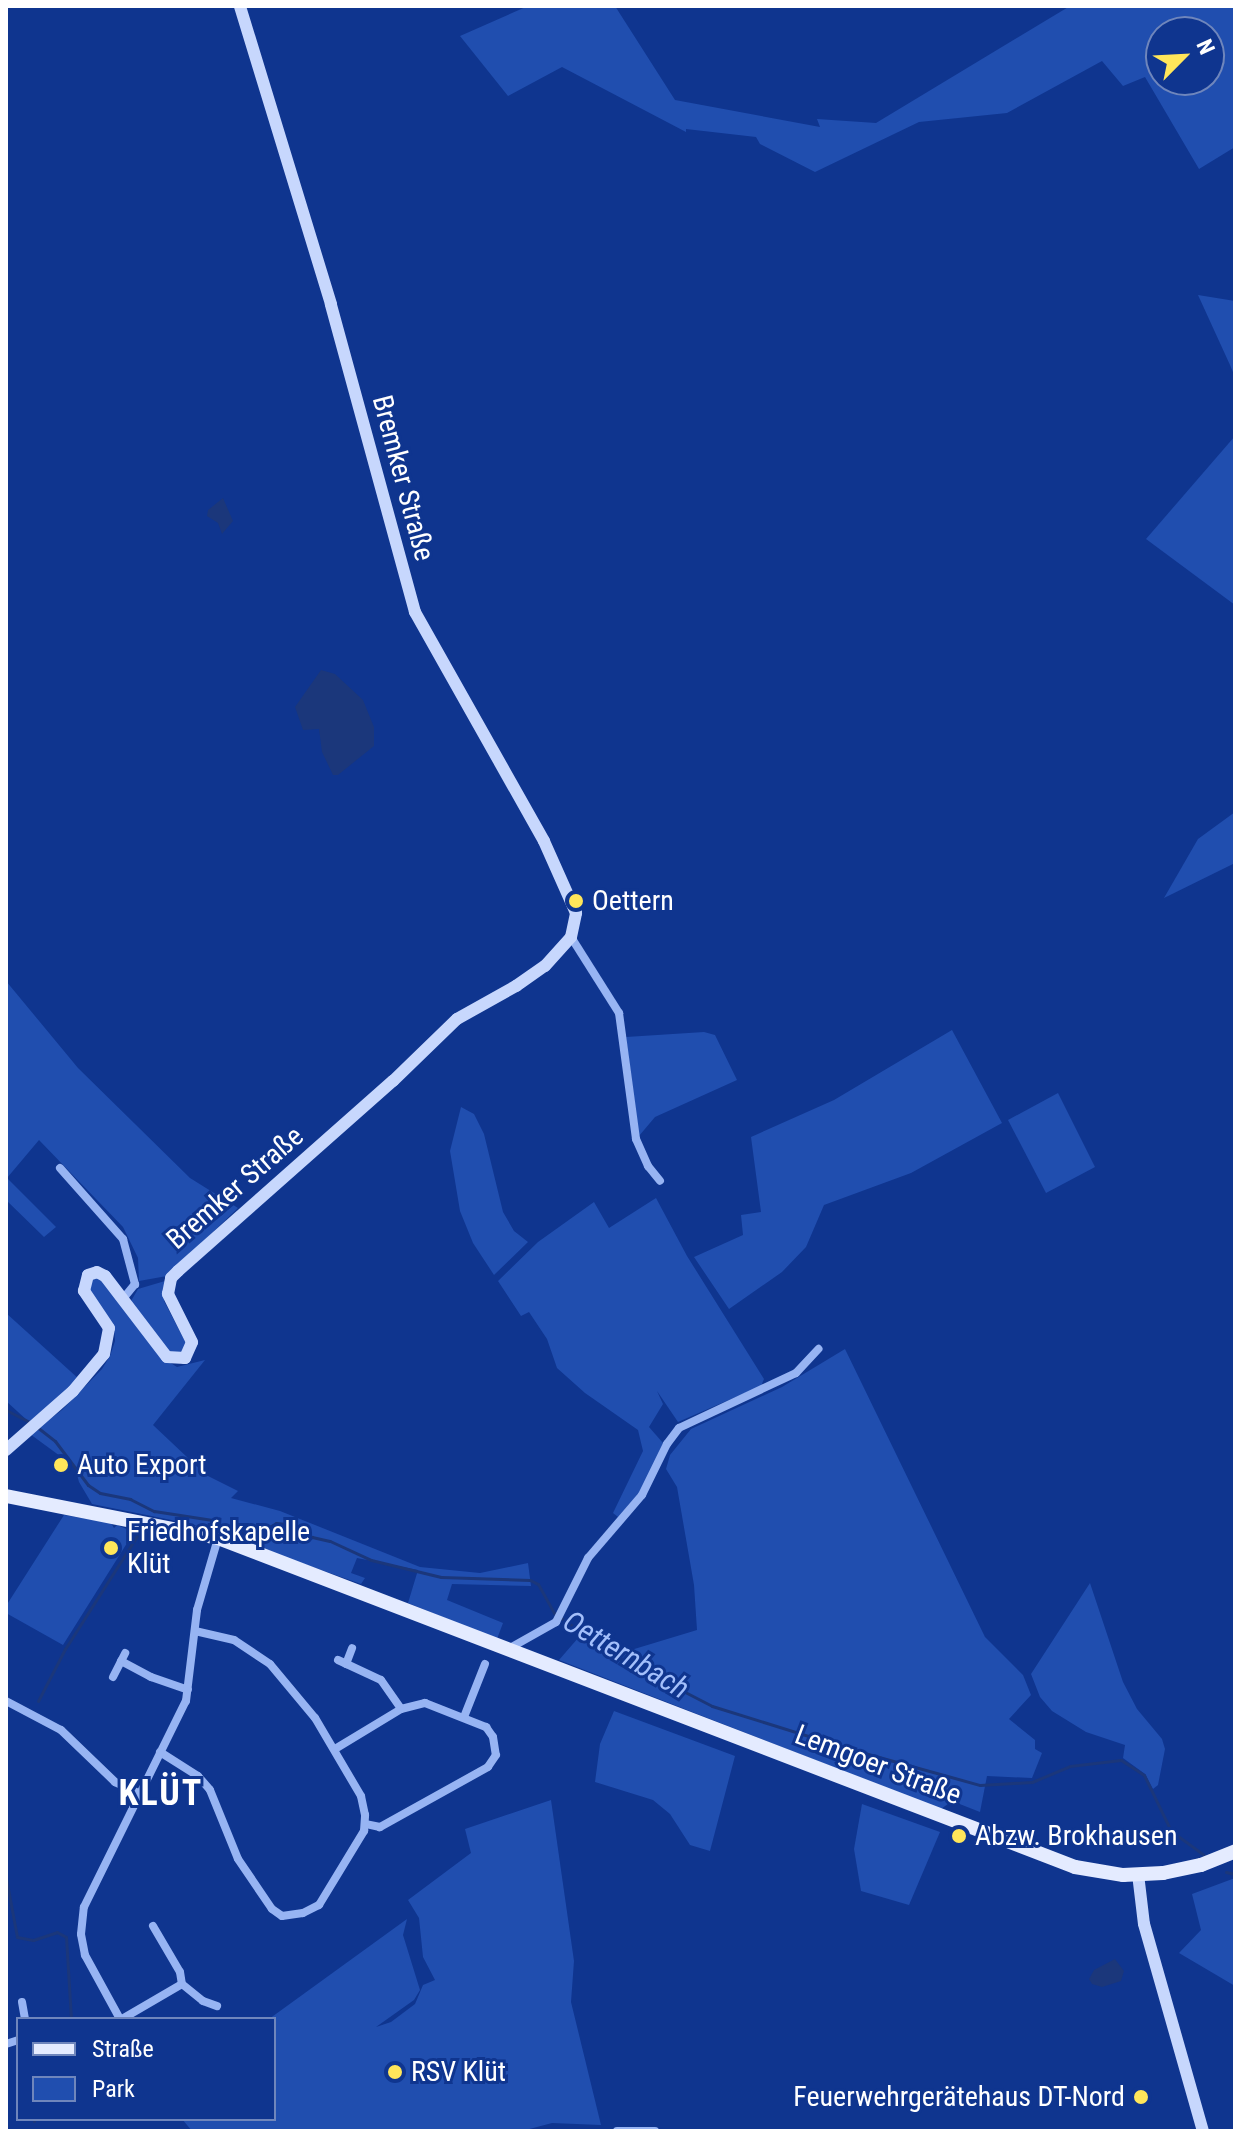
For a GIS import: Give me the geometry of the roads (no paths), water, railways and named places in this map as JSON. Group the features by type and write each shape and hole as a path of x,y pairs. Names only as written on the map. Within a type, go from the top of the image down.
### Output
{"main road":[{"name":"Lemgoer Straße","path":"6,1496 218,1538 1049,1858 1100,1873 1138,1874 1201,1865 1235,1851"}],"street":[{"name":"Bremker Straße","path":"6,1450 93,1371 108,1346 109,1328 84,1291 86,1278 94,1273 103,1274 167,1357 185,1358 192,1342 168,1294 171,1278 393,1081 450,1025 545,966 571,937 576,913 572,898 544,841 415,612 331,304 240,6"},
{"path":"571,937 619,1013 636,1139 648,1166 660,1181"},
{"path":"60,1168 123,1239 135,1284 123,1299"},
{"path":"509,1649 556,1622 588,1558 651,1482 679,1428 796,1373 818,1349"},
{"path":"120,2017 91,1972 82,1945 84,1907 141,1794 188,1690 201,1593 218,1538"},
{"path":"160,1752 198,1776 210,1790 238,1859 263,1900 282,1916 314,1909 328,1895 366,1824 361,1796 335,1749 286,1679 258,1654 234,1640 195,1631"},
{"path":"352,1648 342,1662 381,1680 401,1709"},
{"path":"113,1677 123,1657 151,1677 188,1690"},
{"path":"464,1717 485,1664"},
{"path":"6,1701 61,1730 115,1782 141,1794"},
{"path":"335,1749 401,1709 425,1703 464,1717 490,1731 495,1746 493,1762 380,1827 366,1824"},
{"path":"1138,1874 1144,1924 1203,2131"},
{"path":"153,1926 170,1953 182,1984 203,2001 217,2006"},
{"path":"124,2017 182,1984"},
{"path":"22,2002 25,2017"},
{"path":"617,2131 655,2131"}],"waterway":[{"name":"Oetternbach","path":"6,1410 31,1423"},
{"name":"Oetternbach","path":"37,1427 55,1441 88,1485 100,1493 130,1499 154,1511 212,1520 220,1526 253,1536 276,1523 286,1524 306,1540 312,1537 330,1541 371,1560 441,1577 530,1580 538,1584 554,1613 621,1659 712,1706 850,1749 980,1785 1032,1782 1070,1766 1121,1760 1144,1775 1171,1831 1204,1855"},
{"path":"38,1701 65,1649 137,1536"},
{"name":"Oetternbach","path":"1226,1872 1235,1874"},
{"path":"6,1878 17,1937 33,1940 57,1932 66,1937 71,2017"}],"place":[{"name":"Oettern","path":"576,901"},
{"name":"Auto Export","path":"61,1465"},
{"name":"Friedhofskapelle Klüt","path":"111,1548"},
{"name":"Abzw. Brokhausen","path":"959,1836"},
{"name":"RSV Klüt","path":"395,2072"},
{"name":"Feuerwehrgerätehaus DT-Nord","path":"1141,2097"}],"district":[{"name":"KLÜT","path":"161,1794"}]}
